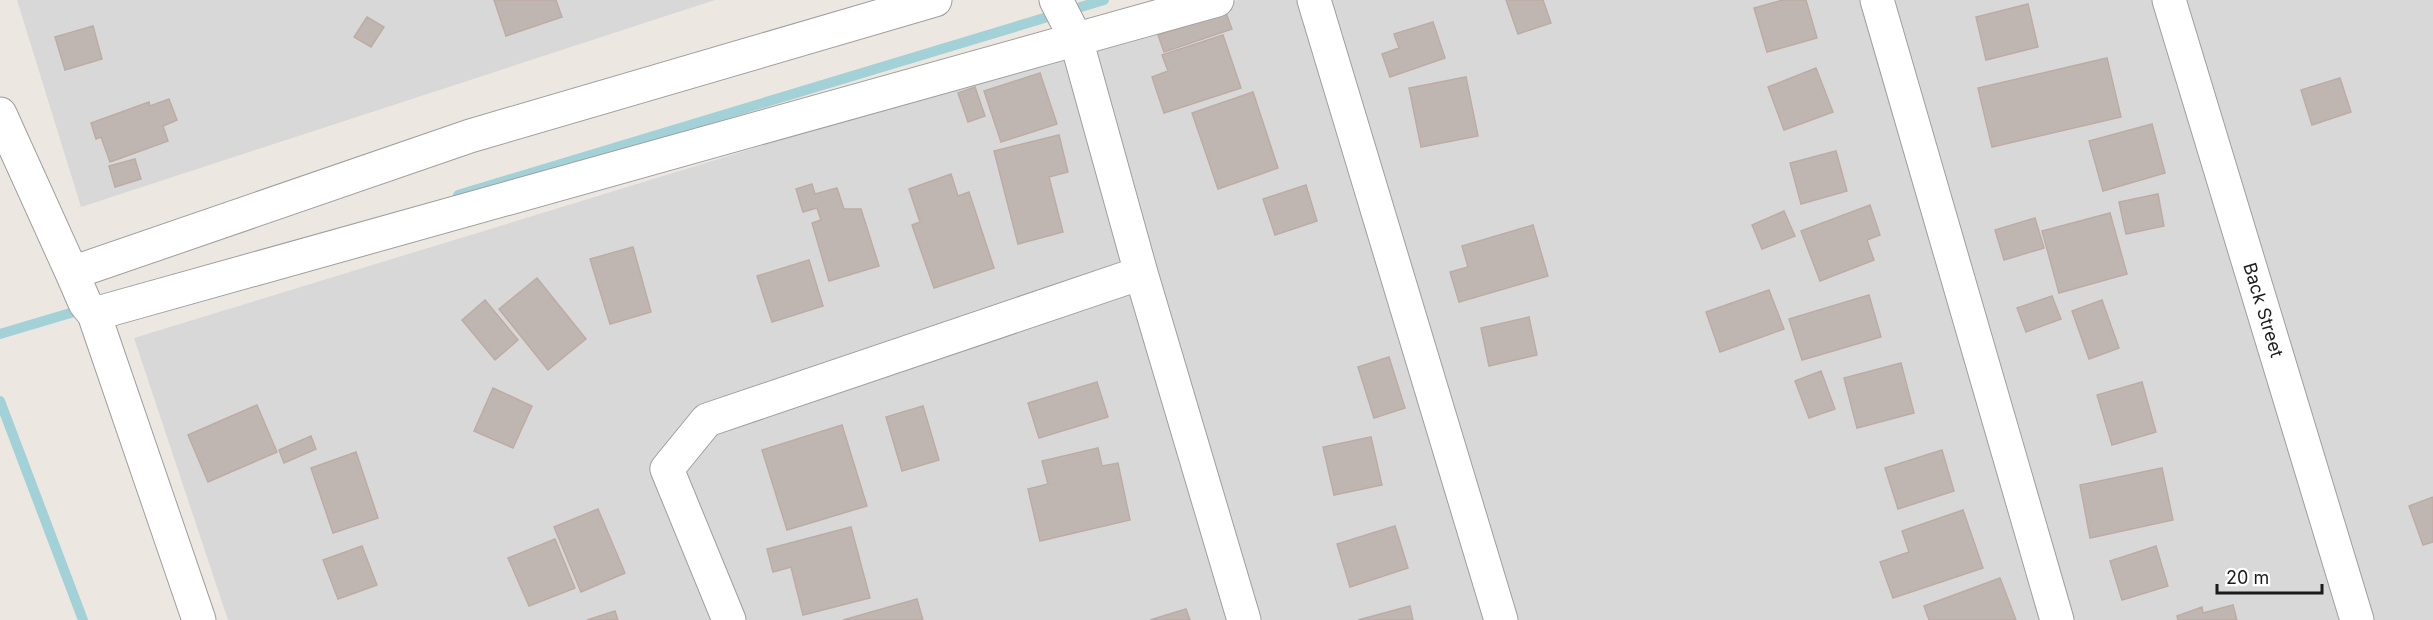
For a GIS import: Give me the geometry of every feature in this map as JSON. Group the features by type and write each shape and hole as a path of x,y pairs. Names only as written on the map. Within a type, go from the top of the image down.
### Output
{"street":[{"path":"72,273 470,136 935,0"},
{"path":"1056,0 1076,39 1141,273 1244,620"},
{"path":"94,314 1217,0"},
{"path":"1314,0 1501,620"},
{"path":"1877,0 2057,620"},
{"name":"Back Street","path":"2169,0 2357,620"},
{"path":"0,114 85,303 94,314 199,620"},
{"path":"729,620 667,469 707,420 1141,273"}],"shaded area":[{"path":"17,0 715,0 81,207"},
{"path":"1238,0 2433,0 2433,620 228,620 134,338"}],"building":[{"path":"494,0 556,0 562,17 506,36"},
{"path":"1506,0 1543,0 1551,23 1518,34"},
{"path":"1783,0 1806,0 1817,38 1767,52 1754,8"},
{"path":"2028,4 2038,47 1986,60 1976,17"},
{"path":"1226,13 1232,29 1164,52 1158,35"},
{"path":"367,17 384,27 371,47 354,37"},
{"path":"1433,22 1445,58 1390,77 1382,54 1399,48 1394,34"},
{"path":"93,26 102,59 65,70 55,37"},
{"path":"1223,35 1241,88 1164,113 1152,77 1168,71 1162,55"},
{"path":"2107,58 2121,117 1992,147 1978,88"},
{"path":"1816,68 1833,112 1784,130 1768,87"},
{"path":"1040,73 1057,124 1001,142 984,91"},
{"path":"1466,77 1478,136 1421,147 1409,88"},
{"path":"2340,78 2351,112 2312,125 2301,90"},
{"path":"975,87 985,116 968,122 958,93"},
{"path":"1253,92 1278,168 1218,189 1192,113"},
{"path":"169,99 177,120 163,126 168,141 110,162 101,137 96,139 91,123 149,102 150,106"},
{"path":"2152,124 2165,173 2103,191 2089,141"},
{"path":"1059,135 1068,172 1049,177 1063,232 1018,244 994,151"},
{"path":"1836,151 1847,191 1801,204 1790,163"},
{"path":"135,159 141,179 115,187 109,166"},
{"path":"951,174 958,196 969,192 994,268 934,288 912,225 920,222 909,189"},
{"path":"812,184 815,194 837,188 844,209 861,209 879,266 829,281 812,223 821,220 817,208 803,212 796,189"},
{"path":"1306,185 1317,221 1275,235 1263,199"},
{"path":"2158,194 2164,226 2126,234 2119,202"},
{"path":"1870,205 1880,235 1867,240 1874,260 1820,281 1801,231"},
{"path":"1784,211 1795,236 1762,249 1752,225"},
{"path":"2110,213 2127,274 2059,293 2042,231"},
{"path":"2035,218 2044,248 2004,260 1995,230"},
{"path":"1533,225 1548,276 1459,302 1450,272 1468,267 1462,246"},
{"path":"633,247 651,312 610,324 590,259"},
{"path":"809,260 823,306 772,322 757,276"},
{"path":"537,278 586,339 548,370 499,309"},
{"path":"1769,290 1784,329 1720,352 1706,312"},
{"path":"1869,295 1881,337 1802,360 1789,319"},
{"path":"2052,296 2061,319 2026,332 2017,308"},
{"path":"485,300 518,340 495,360 462,320"},
{"path":"2102,300 2119,348 2089,359 2072,311"},
{"path":"1529,317 1537,355 1489,366 1481,328"},
{"path":"1389,357 1405,408 1374,418 1358,367"},
{"path":"1901,363 1914,413 1857,428 1844,378"},
{"path":"1821,371 1835,409 1809,418 1795,381"},
{"path":"1097,382 1108,417 1039,438 1028,403"},
{"path":"2142,382 2156,432 2112,445 2097,395"},
{"path":"493,388 532,406 513,448 474,431"},
{"path":"257,405 277,452 208,482 188,435"},
{"path":"923,406 939,460 902,471 886,417"},
{"path":"842,425 867,506 787,530 762,450"},
{"path":"311,436 316,449 284,463 279,450"},
{"path":"1371,437 1382,485 1334,495 1323,447"},
{"path":"1098,448 1102,466 1118,463 1130,520 1040,541 1028,489 1048,484 1042,461"},
{"path":"1942,450 1954,491 1898,509 1885,468"},
{"path":"356,452 378,518 333,533 311,468"},
{"path":"2162,468 2173,520 2090,538 2080,485"},
{"path":"2433,497 2433,542 2423,545 2409,506"},
{"path":"598,509 625,573 581,592 554,527"},
{"path":"1963,510 1983,568 1893,598 1880,562 1909,552 1902,531"},
{"path":"1395,526 1408,568 1350,587 1337,544"},
{"path":"851,527 870,598 803,615 791,567 773,572 767,549"},
{"path":"555,539 575,588 529,606 508,558"},
{"path":"362,546 377,585 338,599 323,560"},
{"path":"2156,546 2168,586 2122,600 2110,561"},
{"path":"2000,578 2016,620 1929,620 1924,606"},
{"path":"917,599 923,620 843,620"},
{"path":"2233,605 2237,620 2178,620 2177,616 2202,607 2203,613"},
{"path":"1410,606 1413,620 1358,620"},
{"path":"1186,609 1190,620 1150,620"},
{"path":"615,611 618,620 587,620"}],"waterway":[{"path":"458,195 1104,0"},
{"path":"0,334 84,309"},
{"path":"0,401 83,620"}]}
